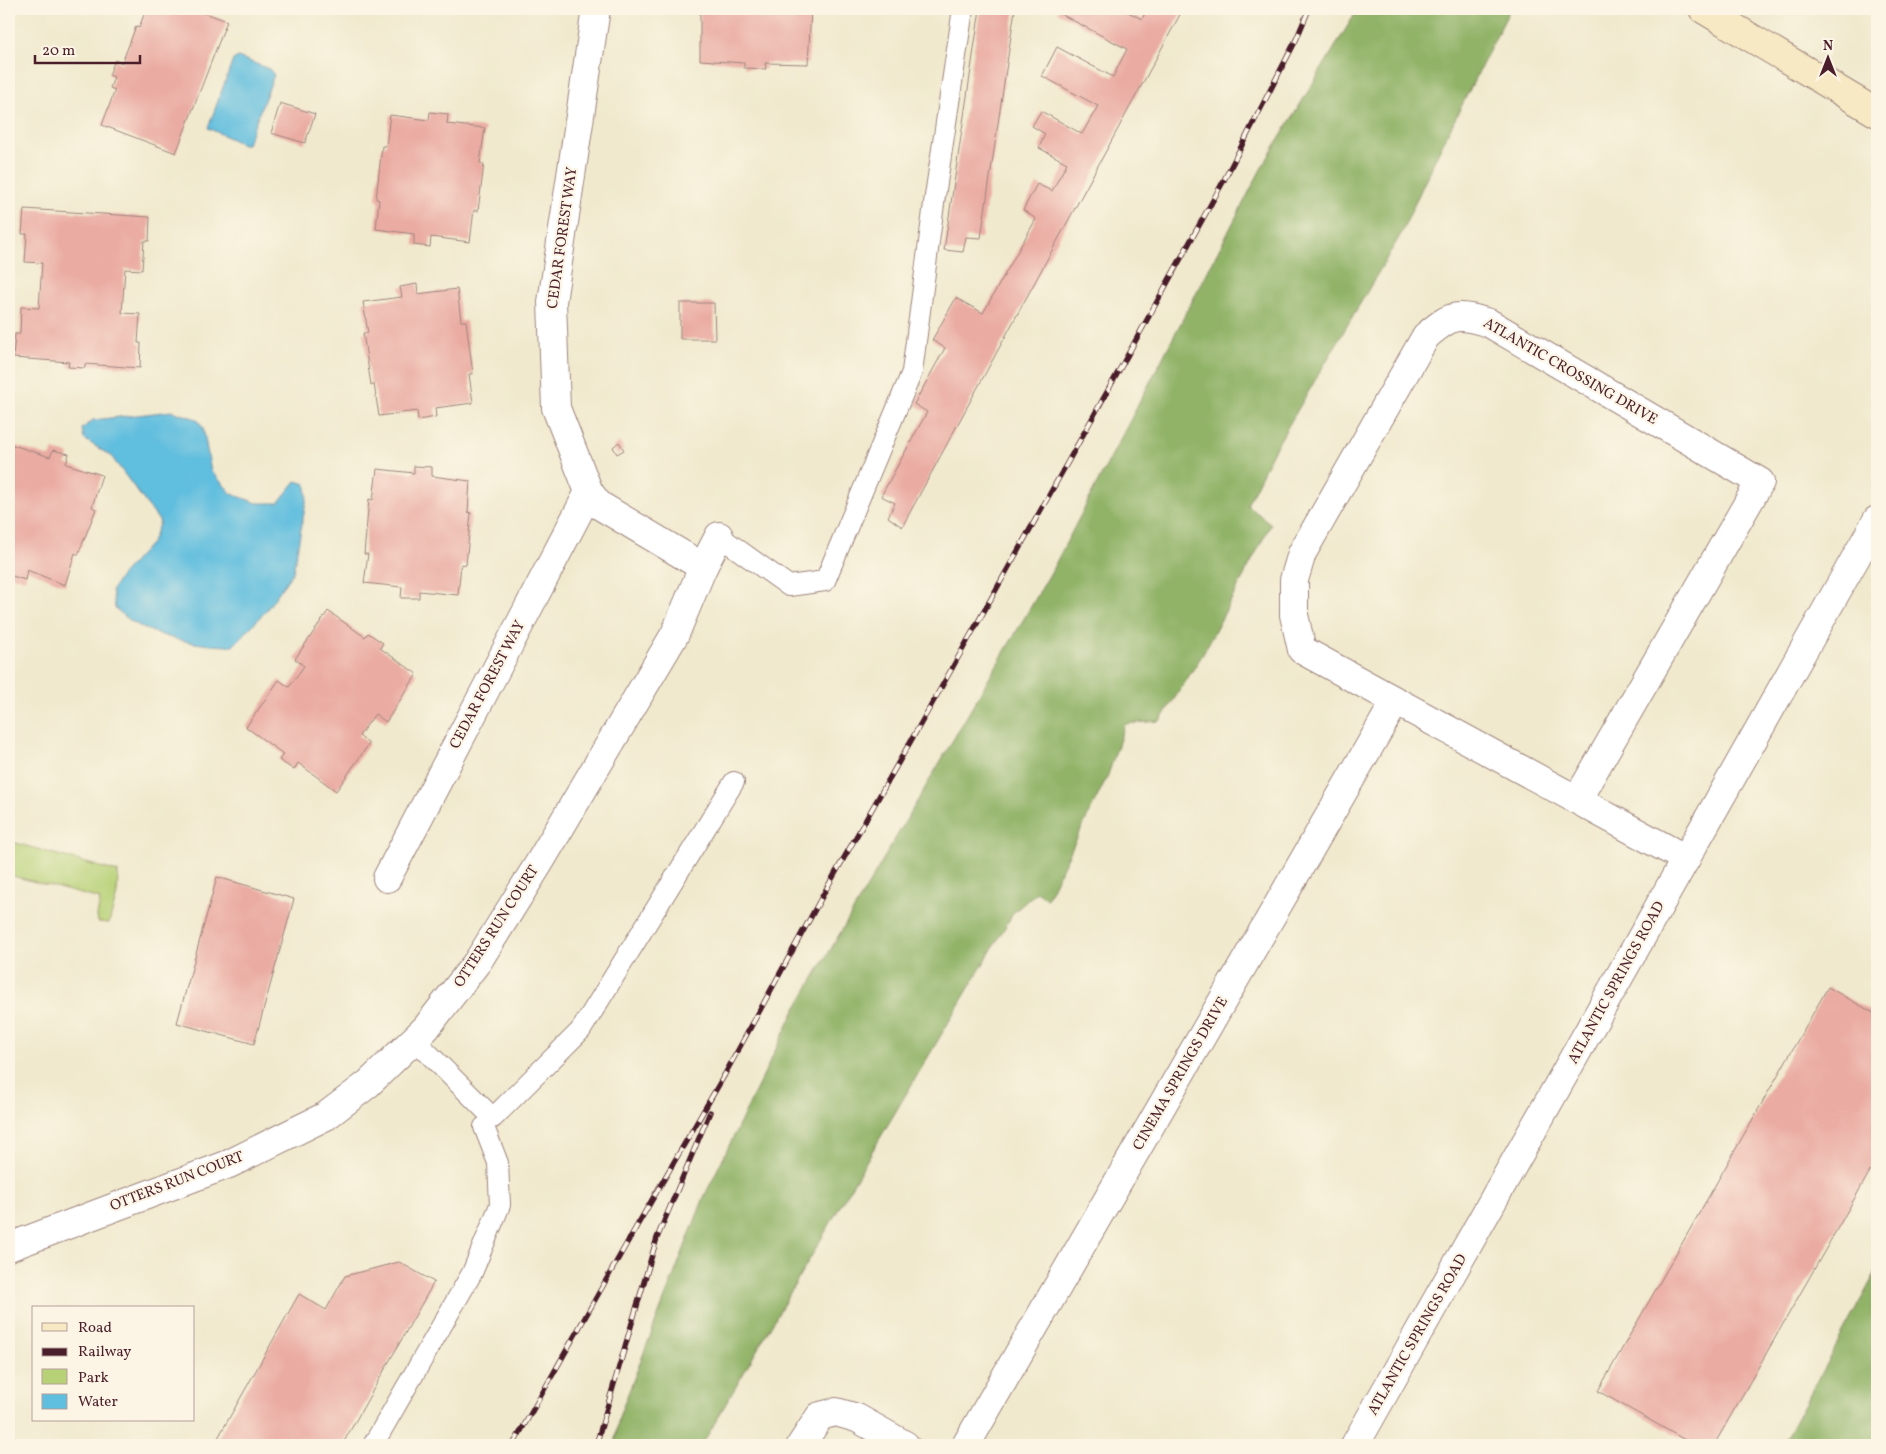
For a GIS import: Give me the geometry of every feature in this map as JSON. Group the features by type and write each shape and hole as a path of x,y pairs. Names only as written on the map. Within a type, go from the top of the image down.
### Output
{"main road":[{"path":"1703,9 1877,113"}],"street":[{"name":"CEDAR FOREST WAY","path":"596,9 552,302 556,408 589,492 599,505 703,568"},
{"name":"ATLANTIC CROSSING DRIVE","path":"1577,800 1760,482 1489,324 1468,316 1447,319 1426,336 1302,554 1294,580 1294,615 1302,650 1395,702 1686,859"},
{"name":"CEDAR FOREST WAY","path":"387,878 589,492"},
{"name":"ATLANTIC SPRINGS ROAD","path":"1355,1445 1877,520"},
{"name":"OTTERS RUN COURT","path":"9,1247 229,1164 326,1116 368,1084 426,1028 478,961 538,865 675,634 719,536"},
{"name":"CINEMA SPRINGS DRIVE","path":"966,1445 1395,702"},
{"path":"801,1445 820,1416 836,1412 857,1418 906,1445"}],"lane":[{"path":"719,536 789,586 825,582 912,372 935,196 963,9"},
{"path":"414,1039 493,1118 581,1030 734,782"},
{"path":"373,1445 472,1273 500,1205 498,1163 484,1127"}],"green space":[{"path":"1358,9 1510,9 1436,157 1401,234 1273,452 1247,505 1271,524 1203,654 1160,721 1125,724 1108,775 1047,899 1037,892 1014,912 867,1160 702,1445 614,1445 619,1417 704,1197 794,1012 1050,574 1261,169"},
{"path":"9,841 118,872 117,894 109,923 98,922 97,916 100,899 9,875"},
{"path":"1877,1270 1877,1445 1782,1445"}],"water":[{"path":"238,57 269,69 274,75 247,144 242,144 208,128 233,60"},
{"path":"172,411 197,419 203,428 211,471 232,494 257,503 278,503 296,481 306,484 307,497 293,572 265,612 233,646 208,645 169,637 145,629 126,618 115,608 112,590 121,576 152,542 160,522 111,456 84,439 82,429 93,420"}],"building":[{"path":"146,9 194,9 227,21 176,153 102,125 115,90 110,88 114,77 109,75 115,60 122,63 136,26 139,28"},
{"path":"700,9 811,9 808,64 765,63 766,69 744,68 744,63 700,60"},
{"path":"980,9 1015,9 981,238 966,237 963,252 944,250"},
{"path":"1059,9 1122,9 1142,19 1147,9 1183,9 902,527 888,517 895,503 881,496 927,412 914,404 945,348 932,340 956,298 983,313 1036,219 1023,210 1037,184 1052,191 1067,163 1039,148 1045,134 1032,126 1041,111 1082,134 1098,106 1042,76 1057,47 1113,77 1127,49 1057,12"},
{"path":"280,103 315,114 305,143 271,133"},
{"path":"430,112 448,114 447,124 485,128 480,163 484,164 478,211 474,210 470,242 431,237 430,247 414,245 414,234 376,229 379,200 376,199 382,146 386,146 390,115 429,120"},
{"path":"24,209 150,217 149,241 144,241 142,270 125,269 122,313 140,314 138,343 141,343 140,368 85,364 85,368 68,367 69,362 13,358 15,334 20,334 21,307 39,308 42,263 25,262 27,234 22,234"},
{"path":"417,284 418,294 457,289 461,321 466,321 473,374 469,374 473,403 435,408 436,417 418,420 417,411 379,416 374,384 371,385 363,333 368,333 363,302 402,297 400,287"},
{"path":"680,303 714,303 715,339 680,339"},
{"path":"619,442 624,450 617,454 613,447"},
{"path":"13,445 50,457 53,450 69,454 66,464 102,475 92,507 96,509 78,555 75,553 65,585 27,570 25,580 9,575 9,455"},
{"path":"414,466 432,467 432,476 470,481 468,512 471,513 466,565 461,564 458,595 419,591 419,598 401,598 402,587 364,583 368,554 364,554 369,499 373,500 377,469 414,473"},
{"path":"328,611 365,637 368,633 383,643 380,648 417,674 386,722 375,714 359,736 369,744 336,791 298,763 294,770 279,760 283,754 246,727 279,680 289,687 304,666 295,659"},
{"path":"217,877 294,899 254,1044 177,1023"},
{"path":"1828,987 1877,1015 1877,1159 1714,1445 1694,1445 1598,1391"},
{"path":"399,1262 434,1282 342,1445 214,1445 299,1294 326,1310 345,1276"}],"railway":[{"path":"513,1445 725,1074 824,893 1116,376 1223,182 1296,40 1309,9"},
{"path":"596,1445 657,1238 710,1112"}]}
